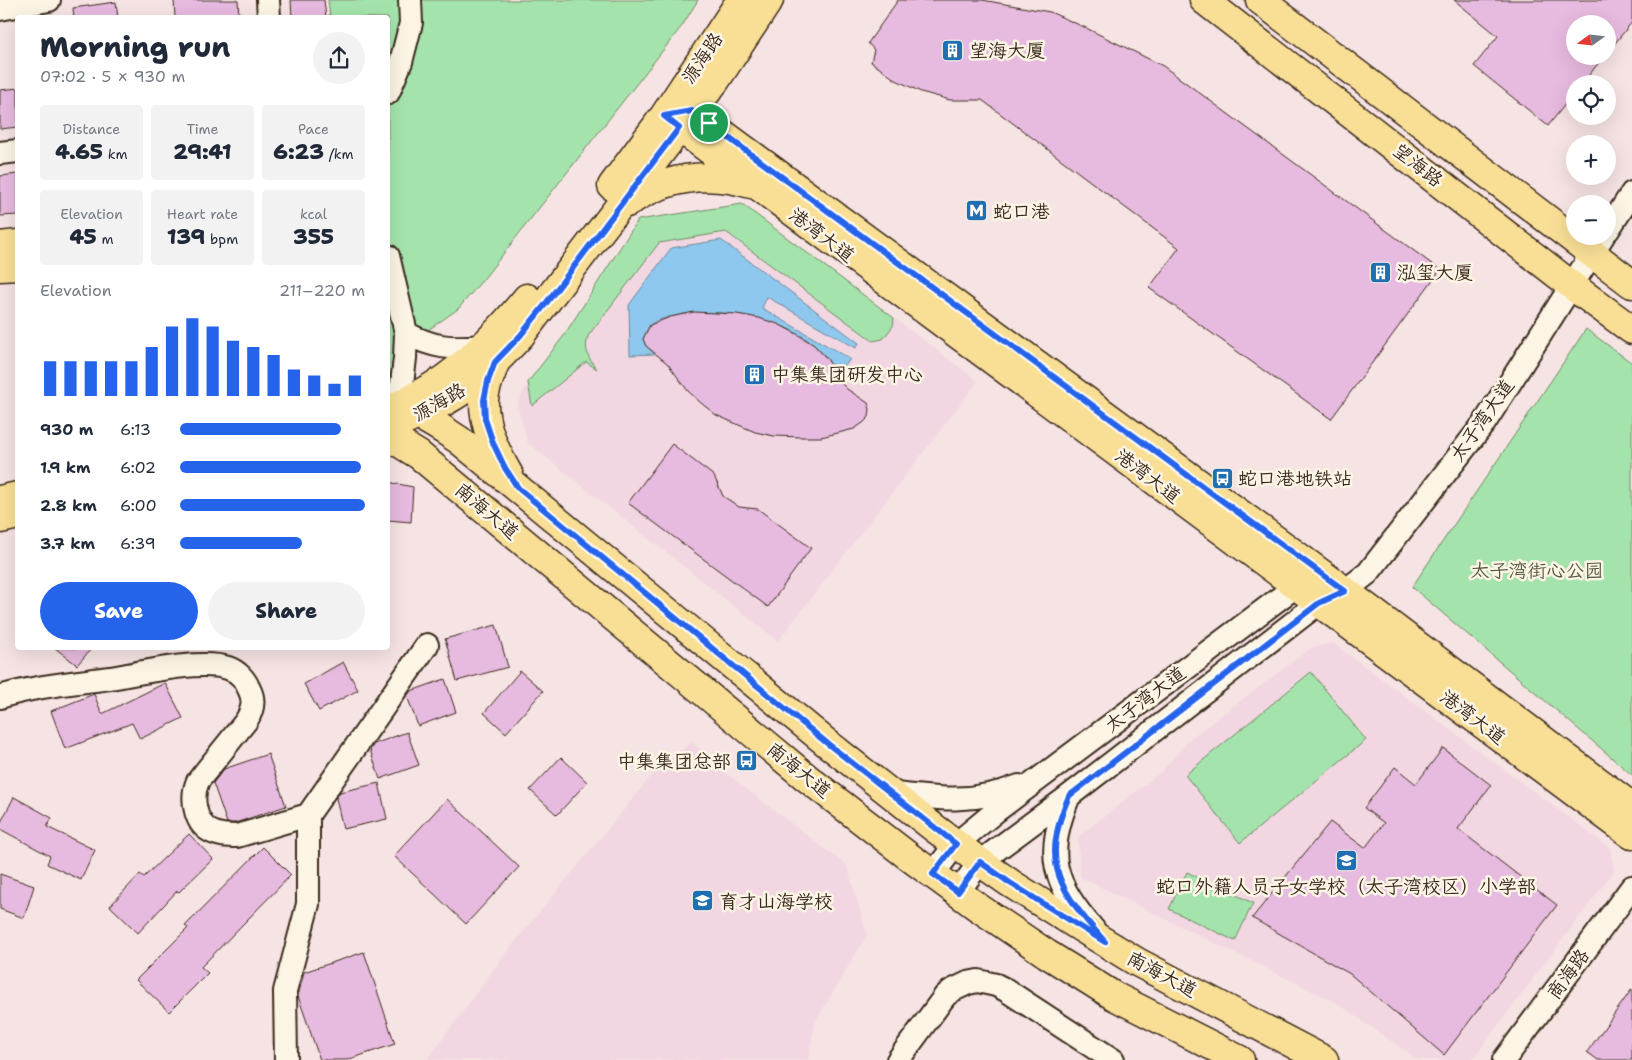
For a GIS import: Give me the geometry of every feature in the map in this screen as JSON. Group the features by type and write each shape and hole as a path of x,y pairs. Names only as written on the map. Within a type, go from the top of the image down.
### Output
{"main road":[{"name":"源海路","path":"395,416 444,379 520,336 617,210 678,118 741,0"},
{"name":"源海路","path":"489,354 509,320 678,118 716,80 769,0"},
{"name":"望海路","path":"1204,0 1571,285 1632,330"},
{"name":"望海路","path":"1261,1 1566,222"},
{"name":"港湾大道","path":"678,118 757,186 1632,835"},
{"name":"港湾大道","path":"678,118 1345,591 1632,807"},
{"path":"617,210 637,196 659,186 680,180 703,177 732,179 757,186"},
{"path":"0,246 15,244"},
{"name":"望海路","path":"1598,245 1632,284"},
{"path":"0,267 15,266"},
{"path":"489,354 488,381 484,400 485,419 493,443 505,468 518,488"},
{"name":"南海大道","path":"395,416 432,423 459,440 828,744 956,844 1010,883 1146,966 1324,1060"},
{"name":"南海大道","path":"390,440 398,442 420,455 807,778 933,874 1047,954 1114,996 1240,1060"},
{"path":"0,500 15,497"},
{"path":"0,519 15,516"}],"street":[{"path":"0,9 49,0"},
{"path":"268,0 269,15"},
{"path":"390,88 401,62 411,23 410,0"},
{"path":"0,153 15,151"},
{"path":"1616,218 1632,193"},
{"name":"太子湾大道","path":"958,892 980,862 1069,796 1319,603 1345,591 1368,573 1484,422 1598,245"},
{"path":"390,265 406,333 402,384 395,416"},
{"path":"406,333 437,346 489,354"},
{"path":"1296,586 1345,591"},
{"name":"太子湾大道","path":"933,874 956,844 996,810 1296,586"},
{"path":"286,1060 286,991 308,904 308,815 427,645"},
{"path":"0,697 41,688 185,666 229,668 247,684 253,700 251,714 198,781 194,789 196,812 201,822 208,830 217,834 232,836 308,815"},
{"path":"889,792 945,799 979,798 1001,793 1039,779"},
{"path":"1069,796 1056,832 1054,853 1058,872 1065,890 1076,909 1105,942"},
{"name":"商海路","path":"1504,1060 1632,887"},
{"path":"898,1060 945,996 960,987 978,982 996,985 1006,990 1113,1060"}],"shaded area":[{"path":"742,204 978,381 778,641 528,443 517,405 528,382 563,337 638,220"},
{"name":"蛇口外籍人员子女学校（太子湾校区）小学部","path":"1333,643 1610,848 1614,871 1472,1060 1418,1060 1337,1003 1080,877 1078,837 1161,772 1191,738 1311,648"},
{"name":"育才山海学校","path":"692,742 714,764 847,866 867,935 815,1022 808,1060 427,1060 502,958 653,774"}],"green space":[{"path":"328,0 698,0 682,26 458,309 428,330 411,327 390,375 390,15 330,15"},
{"path":"742,204 894,318 893,326 883,339 873,341 726,232 659,243 588,336 586,346 588,354 597,369 586,362 532,406 528,382 563,337 638,220"},
{"name":"太子湾街心公园","path":"1586,329 1632,363 1632,775 1412,587"},
{"path":"1311,672 1366,740 1240,843 1185,775"},
{"path":"1187,872 1253,903 1235,941 1169,909"}],"water":[{"path":"721,240 859,343 856,348 767,297 762,308 850,359 846,365 831,365 819,350 803,337 784,327 741,315 719,313 679,315 656,321 650,325 643,339 646,346 655,354 630,355 629,305 671,248"}],"building":[{"path":"174,0 238,0 239,15 175,15"},
{"path":"291,0 324,0 326,15 292,15"},
{"path":"898,0 982,0 1050,12 1163,66 1440,270 1331,419 1149,288 1179,248 982,100 950,100 921,92 896,80 871,62 874,50 868,43"},
{"path":"1454,0 1632,0 1632,22 1616,42 1616,15 1566,15 1566,65 1597,65 1589,75 1566,75 1566,103 1548,126 1474,66 1498,36"},
{"path":"116,2 118,15 74,15 73,8"},
{"path":"15,88 15,127 0,129 0,90"},
{"path":"15,174 15,215 0,216 0,176"},
{"name":"中集集团研发中心","path":"694,312 737,314 759,318 778,324 797,334 814,345 828,360 840,382 847,389 868,403 870,409 869,417 854,429 821,437 802,437 774,436 755,432 716,415 688,391 668,364 646,346 643,339 650,325 670,317"},
{"path":"672,444 714,476 723,496 739,507 758,509 811,548 768,607 628,503"},
{"path":"390,482 413,487 411,522 390,520"},
{"path":"496,625 508,667 457,681 445,639"},
{"path":"58,650 90,650 77,665"},
{"path":"343,662 358,690 319,711 304,684"},
{"path":"520,671 543,691 506,733 484,713"},
{"path":"445,679 456,712 418,726 407,696 411,691"},
{"path":"165,683 183,718 140,739 132,723 65,749 51,711 94,694 102,714"},
{"path":"407,732 419,765 380,779 370,750 374,744"},
{"path":"1443,748 1491,785 1458,829 1557,905 1444,1055 1350,974 1252,918 1330,822 1365,848 1384,823 1364,808 1395,767 1416,784"},
{"path":"268,754 286,806 235,823 227,823 213,783 224,769"},
{"path":"561,757 587,782 557,815 530,790"},
{"path":"379,783 387,819 343,829 336,798 340,792"},
{"path":"14,797 52,818 47,827 95,850 81,880 47,864 50,856 0,829 0,824"},
{"path":"447,799 519,867 466,924 394,856"},
{"path":"189,834 213,859 179,892 177,891 138,933 110,906 140,874 144,877"},
{"path":"263,847 291,875 201,967 208,973 169,1012 136,980 188,928 185,926"},
{"path":"0,874 34,886 24,918 0,909"},
{"path":"364,952 395,1044 347,1060 320,1060 298,996 304,972"},
{"path":"1632,989 1632,1060 1598,1060 1587,1052"}],"place":[{"name":"望海大厦","path":"953,50"},
{"name":"蛇口港","path":"977,211"},
{"name":"泓玺大厦","path":"1381,272"},
{"name":"中集集团研发中心","path":"755,374"},
{"name":"蛇口港地铁站","path":"1222,478"},
{"name":"中集集团总部","path":"747,761"},
{"name":"蛇口外籍人员子女学校（太子湾校区）小学部","path":"1346,860"},
{"name":"育才山海学校","path":"703,901"}],"route":[{"path":"692,111 709,123 1345,591 1319,603 1069,796 1056,832 1054,853 1058,872 1065,890 1076,909 1105,942 1010,883 980,862 958,892 933,874 956,844 828,744 518,488 505,468 493,443 485,419 484,400 495,362 520,336 544,306 679,128 664,116 692,111"}]}
